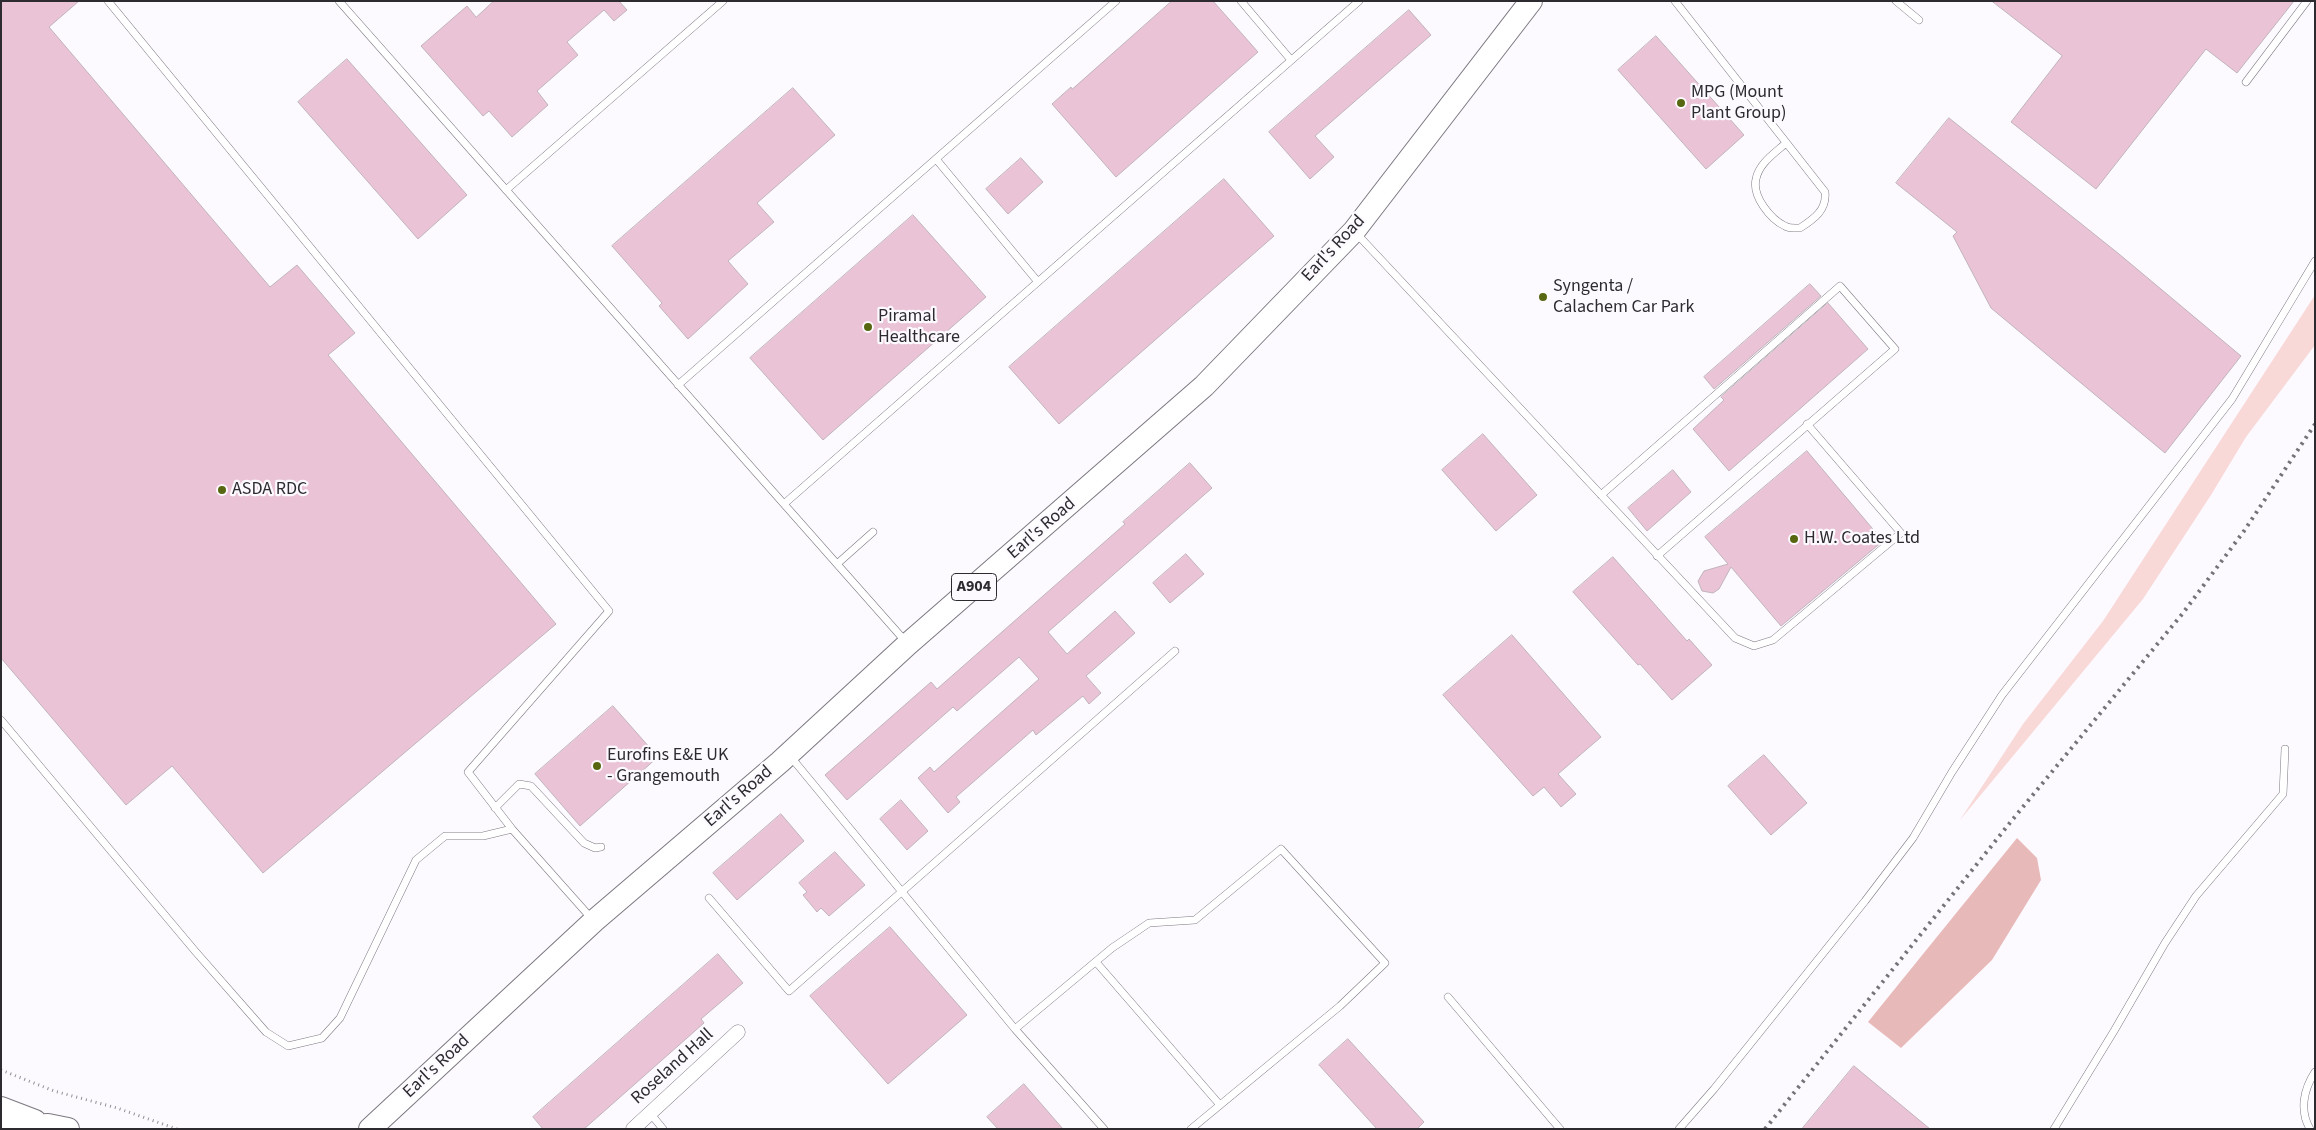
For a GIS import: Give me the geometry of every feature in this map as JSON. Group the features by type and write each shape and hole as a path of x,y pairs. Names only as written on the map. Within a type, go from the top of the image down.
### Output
{"main road":[{"name":"Earl's Road","path":"370,1129 594,921 788,754 908,644 1204,386 1354,231 1531,1"},
{"path":"1,1108 58,1127"},
{"path":"1,1128 58,1127"}],"street":[{"name":"Roseland Hall","path":"632,1129 738,1032"}],"lane":[{"path":"108,1 609,611 468,772 512,829 594,921"},
{"path":"338,1 908,644"},
{"path":"506,190 723,1"},
{"path":"678,385 1116,1"},
{"path":"1241,1 1291,60"},
{"path":"784,504 1359,1"},
{"path":"1675,1 1825,192 1826,200 1822,209 1814,219 1800,228 1784,226 1758,199 1755,186 1756,177 1762,166 1786,143"},
{"path":"1896,1 1919,20"},
{"path":"2246,82 2307,1"},
{"path":"936,159 1038,282"},
{"path":"1354,231 1734,638 1754,646 1773,640 1901,533 1807,424"},
{"path":"1678,1129 1714,1089 1865,901 1913,838 1952,772 2002,695 2232,399 2315,260"},
{"path":"1601,495 1840,286 1895,349 1657,556"},
{"path":"837,564 874,532"},
{"path":"709,898 789,991 1175,651"},
{"path":"1,720 220,980 266,1032 288,1046 322,1038 340,1018 416,860 445,836 483,836 512,829"},
{"path":"2054,1129 2165,943 2196,896 2284,794 2285,749"},
{"path":"788,754 1014,1029 1104,1129"},
{"path":"495,808 519,784 531,786 584,843 595,848 601,848"},
{"path":"1014,1029 1096,962 1149,923 1195,920 1281,849 1385,963 1340,1006 1191,1129"},
{"path":"1096,962 1220,1105"},
{"path":"1448,997 1560,1129"},
{"path":"2310,1129 2306,1121 2304,1102 2307,1085 2315,1072"},
{"path":"650,1113 663,1129"}],"path":[{"path":"1,1070 54,1091 117,1108 177,1129"}],"shaded area":[{"path":"2315,295 2315,345 2246,437 2211,495 2143,599 1960,820 2023,724 2103,621"},
{"path":"2017,838 2037,858 2041,880 1992,960 1901,1048 1868,1022"}],"building":[{"name":"ASDA RDC","path":"1,1 79,1 49,27 270,287 297,265 355,333 328,355 556,624 263,873 172,766 126,805 1,658"},
{"path":"494,1 619,1 627,10 614,21 604,10 567,42 578,55 537,91 548,105 512,137 489,111 483,116 421,46 467,6 476,17"},
{"path":"1172,1 1213,1 1258,52 1116,177 1052,104 1071,87 1072,89"},
{"path":"1992,1 2294,1 2237,73 2206,49 2096,189 2011,122 2062,56"},
{"path":"1409,10 1431,35 1315,136 1334,157 1310,179 1269,132"},
{"name":"MPG (Mount Plant Group)","path":"1656,36 1744,135 1706,169 1618,70"},
{"path":"347,59 467,195 418,239 298,102"},
{"path":"793,88 835,135 757,203 774,222 728,261 748,284 688,339 659,306 662,303 612,246"},
{"path":"1949,118 2119,254 2241,356 2165,453 1991,308 1953,236 1957,232 1896,183"},
{"path":"1021,158 1043,182 1008,214 986,189"},
{"path":"1224,179 1274,236 1059,424 1009,367"},
{"name":"Piramal Healthcare","path":"913,215 986,297 823,440 750,358"},
{"path":"1810,284 1821,296 1714,389 1704,377"},
{"path":"1828,303 1868,349 1729,471 1693,429 1724,400 1721,397"},
{"path":"1483,434 1537,495 1496,531 1442,470"},
{"name":"H.W. Coates Ltd","path":"1807,451 1883,541 1781,626 1731,567 1719,589 1713,593 1702,591 1698,581 1704,571 1728,564 1705,537"},
{"path":"1190,463 1212,488 1048,632 1067,654 1115,611 1135,633 1086,676 1101,693 1089,704 1083,696 1036,735 1033,730 956,797 960,802 948,813 918,778 930,767 934,772 1039,679 1019,657 957,711 953,707 847,800 825,775 931,682 937,689 1125,524 1123,522"},
{"path":"1673,470 1691,492 1647,531 1628,508"},
{"path":"1186,554 1204,574 1170,603 1153,583"},
{"path":"1613,557 1687,641 1689,639 1712,665 1672,700 1573,592"},
{"path":"1512,635 1601,737 1558,774 1576,794 1561,807 1544,787 1533,796 1443,695"},
{"name":"Eurofins E&E UK - Grangemouth","path":"613,706 658,757 580,826 535,774"},
{"path":"1764,755 1807,803 1771,835 1728,786"},
{"path":"901,800 928,831 907,850 880,819"},
{"path":"781,814 804,841 737,900 713,873"},
{"path":"835,852 865,885 829,916 821,908 817,912 803,895 807,892 799,883"},
{"path":"890,927 967,1015 888,1084 810,996"},
{"path":"718,954 743,983 701,1019 704,1023 584,1129 543,1129 533,1117"},
{"path":"1348,1039 1424,1122 1417,1129 1377,1129 1319,1065"},
{"path":"1854,1066 1930,1129 1802,1129"},
{"path":"1024,1084 1063,1129 998,1129 987,1117"}],"railway":[{"path":"1765,1129 2013,819 2183,613 2244,531 2315,424"}],"place":[{"name":"MPG (Mount Plant Group)","path":"1681,103"},
{"name":"Syngenta / Calachem Car Park","path":"1543,297"},
{"name":"Piramal Healthcare","path":"868,327"},
{"name":"ASDA RDC","path":"222,490"},
{"name":"H.W. Coates Ltd","path":"1794,539"},
{"name":"Eurofins E&E UK - Grangemouth","path":"597,766"}]}
